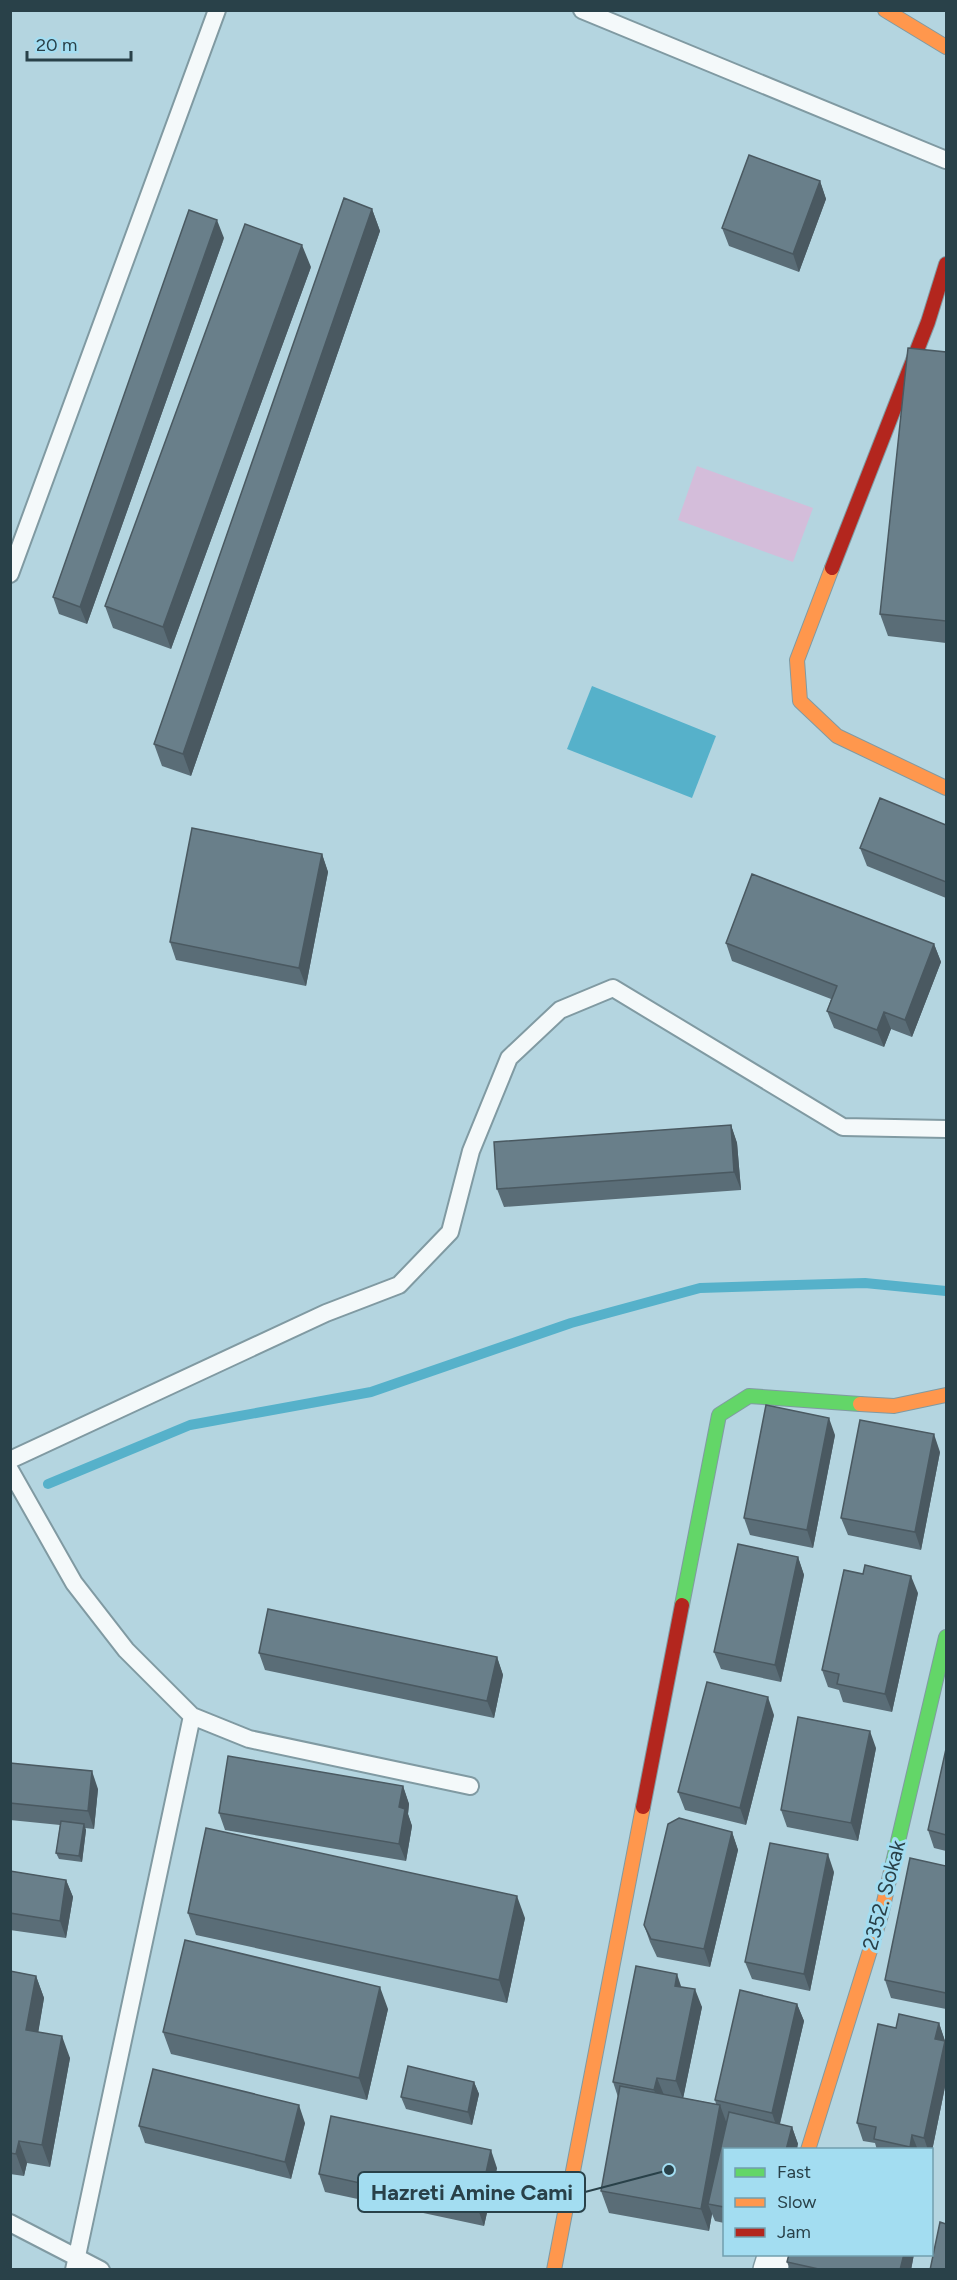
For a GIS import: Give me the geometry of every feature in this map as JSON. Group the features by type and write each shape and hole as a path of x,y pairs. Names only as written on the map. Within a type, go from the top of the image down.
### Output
{"main road":[{"path":"885,10 946,47"},
{"path":"946,264 928,322 797,660 800,701 837,736 946,788"},
{"path":"554,2270 719,1415 750,1396 894,1406 946,1395"},
{"name":"2352. Sokak","path":"809,2148 881,1915 946,1637"}],"lane":[{"path":"10,574 217,10"},
{"path":"582,10 946,160"},
{"path":"10,1460 326,1313 399,1285 450,1232 471,1151 508,1058 560,1010 613,988 843,1127 946,1129"},
{"path":"10,1470 74,1583 126,1650 192,1716 249,1739 470,1786"},
{"path":"76,2264 192,1716"},
{"path":"10,2223 76,2264 101,2270"}],"shaded area":[{"path":"697,466 813,508 793,562 678,520"}],"water":[{"path":"592,686 716,736 692,798 567,749"}],"building":[{"path":"749,155 820,181 793,254 722,228"},
{"path":"344,198 372,209 183,754 154,744"},
{"path":"189,210 217,220 80,607 53,597"},
{"path":"245,224 302,245 163,627 105,606"},
{"path":"908,348 946,352 946,621 880,614"},
{"path":"880,798 946,825 946,882 860,848"},
{"path":"192,828 322,854 299,968 170,942"},
{"path":"752,874 934,944 905,1020 884,1012 877,1030 827,1011 837,986 726,943"},
{"path":"731,1125 734,1172 497,1189 494,1142"},
{"path":"766,1405 829,1418 807,1530 744,1518"},
{"path":"860,1420 934,1434 915,1532 841,1518"},
{"path":"738,1544 798,1557 775,1665 714,1652"},
{"path":"865,1565 911,1576 885,1694 837,1684 839,1674 822,1670 844,1570 863,1574"},
{"path":"268,1609 497,1657 487,1701 259,1653"},
{"path":"707,1682 768,1697 740,1808 678,1792"},
{"path":"798,1717 870,1731 851,1823 781,1810"},
{"path":"946,1749 946,1835 928,1830"},
{"path":"228,1756 403,1786 399,1807 405,1809 399,1844 219,1813"},
{"path":"10,1763 92,1771 88,1811 10,1803"},
{"path":"679,1818 732,1832 704,1949 651,1939 644,1925 668,1824"},
{"path":"61,1821 84,1824 79,1856 56,1853"},
{"path":"206,1828 517,1896 499,1980 188,1913"},
{"path":"770,1843 828,1854 804,1974 745,1962"},
{"path":"910,1858 946,1866 946,1993 885,1980"},
{"path":"10,1871 66,1880 60,1921 10,1913"},
{"path":"185,1940 380,1987 359,2078 163,2032"},
{"path":"636,1966 677,1974 675,1986 695,1989 676,2081 657,2078 654,2090 613,2082"},
{"path":"10,1971 36,1976 26,2030 62,2036 42,2145 19,2141 16,2154 10,2153"},
{"path":"740,1990 797,2004 772,2113 715,2100"},
{"path":"899,2014 939,2023 935,2039 945,2041 924,2138 912,2135 910,2147 874,2139 876,2127 857,2123 878,2024 896,2028"},
{"path":"408,2066 474,2082 468,2112 401,2097"},
{"path":"153,2069 299,2105 285,2162 139,2126"},
{"path":"620,2086 720,2105 701,2209 601,2191"},
{"path":"729,2112 792,2127 787,2148 723,2148 723,2207 708,2204"},
{"path":"331,2116 491,2150 478,2209 319,2174"},
{"path":"940,2222 946,2224 946,2270 930,2270"},
{"path":"788,2256 904,2256 900,2270 823,2270 787,2262"}],"waterway":[{"path":"48,1484 190,1425 371,1392 571,1323 700,1288 865,1283 946,1291"}],"traffic: fast":[{"path":"682,1605 719,1415 749,1396 860,1404"},
{"path":"892,1867 946,1637"}],"traffic: slow":[{"path":"885,10 946,47"},
{"path":"832,568 797,660 800,701 837,736 946,788"},
{"path":"860,1404 894,1406 946,1395"},
{"path":"554,2270 643,1807"},
{"path":"809,2148 881,1915 892,1867"}],"traffic: jam":[{"path":"832,568 928,322 946,264"},
{"path":"643,1807 682,1605"}],"place":[{"name":"Hazreti Amine Cami","path":"669,2170"}]}
